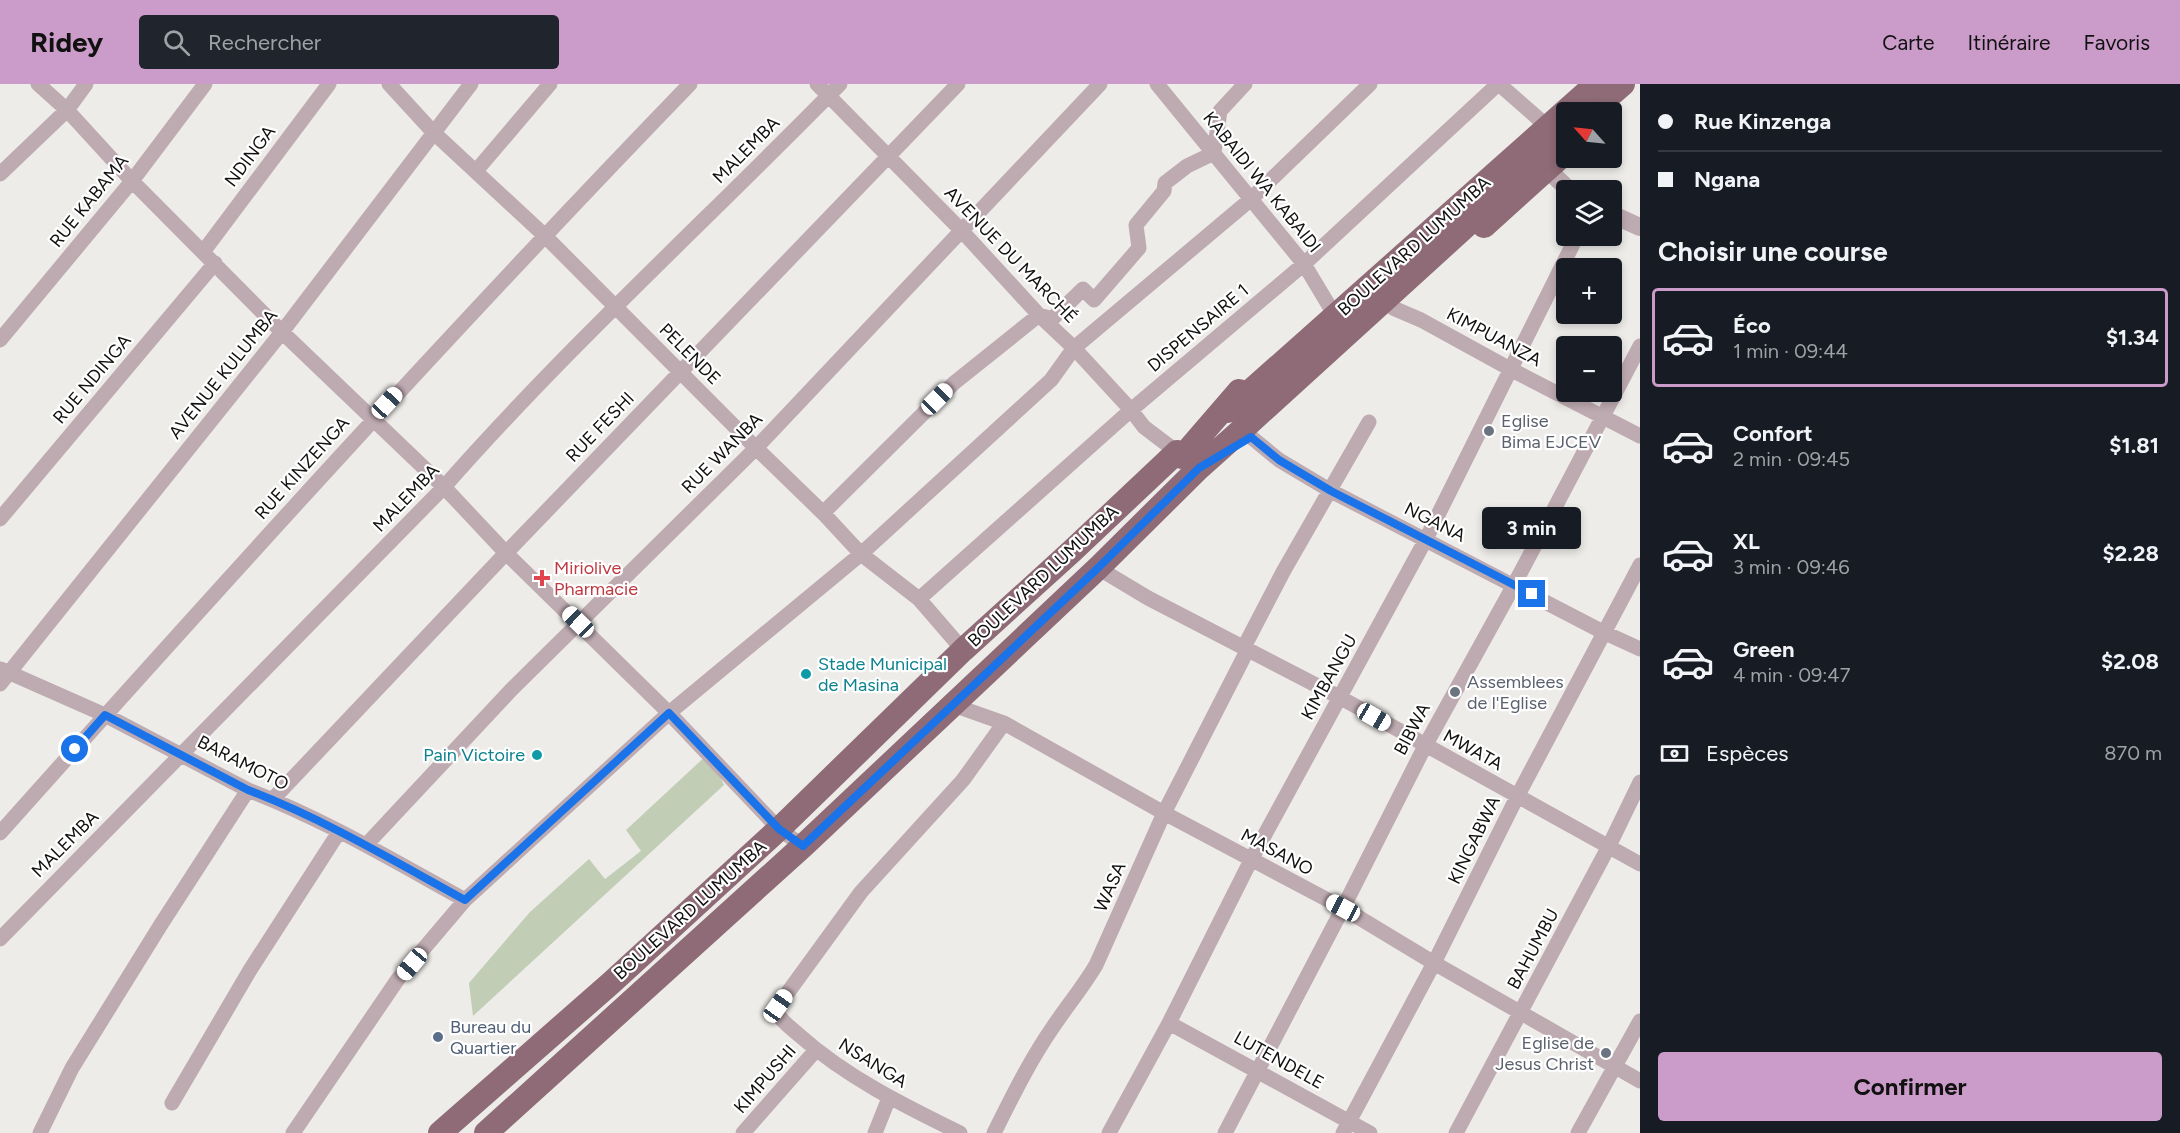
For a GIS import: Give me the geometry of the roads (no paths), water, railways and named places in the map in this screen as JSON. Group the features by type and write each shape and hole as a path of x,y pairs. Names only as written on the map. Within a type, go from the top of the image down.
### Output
{"highway":[{"path":"1186,459 1232,397 1583,84"},
{"name":"BOULEVARD LUMUMBA","path":"1242,424 1596,84"},
{"path":"1602,102 1623,84"},
{"path":"1622,102 1640,86"},
{"name":"BOULEVARD LUMUMBA","path":"440,1133 611,983 779,829 963,650 1072,551 1186,459 1242,424 1556,144"},
{"path":"1242,424 1393,308 1556,161"},
{"name":"BOULEVARD LUMUMBA","path":"486,1133 803,846 1098,568 1186,459"}],"street":[{"path":"38,84 67,110 132,181 282,332 444,487 506,553 669,713 779,829 803,846"},
{"path":"0,174 67,110 86,84"},
{"name":"RUE KABAMA","path":"0,340 132,181 205,84"},
{"name":"NDINGA","path":"203,252 329,84"},
{"name":"PELENDE","path":"389,84 433,132 544,235 823,513 861,554 919,599 963,650"},
{"name":"AVENUE KULUMBA","path":"3,675 282,332 471,84"},
{"path":"476,171 550,84"},
{"name":"RUE KINZENGA","path":"0,833 372,420 544,235 690,84"},
{"name":"AVENUE DU MARCHÉ","path":"817,84 835,89 889,157 961,230 1039,315 1074,348 1144,427 1186,459"},
{"name":"RUE FESHI","path":"273,800 506,553 958,84"},
{"name":"RUE WANBA","path":"366,845 510,690 756,448 1100,84"},
{"name":"KABAIDI WA KABAIDI","path":"1157,84 1304,264 1331,309"},
{"path":"823,513 954,383 1039,315 1052,319 1083,289 1094,300 1139,248 1136,225 1164,191 1165,183 1187,166 1214,153 1220,111 1245,84"},
{"path":"293,1133 398,980 465,900 669,713 861,554 1051,380 1074,348 1250,200 1370,84"},
{"path":"1499,84 1541,121 1547,169 1559,180"},
{"name":"DISPENSAIRE 1","path":"919,599 1131,410 1304,264 1499,84"},
{"name":"MALEMBA","path":"0,939 444,487 483,442 615,307 835,89"},
{"path":"1622,219 1640,227"},
{"name":"KIMBANGU","path":"1109,1133 1169,1023 1251,860 1426,539 1572,246"},
{"name":"RUE NDINGA","path":"0,519 215,263"},
{"name":"KIMPUANZA","path":"1393,308 1421,320 1640,436"},
{"name":"BIBWA","path":"1225,1133 1425,746 1514,585 1640,346"},
{"name":"WASA","path":"994,1133 1029,1065 1052,1027 1096,965 1164,813 1283,572 1369,422"},
{"name":"NGANA","path":"1242,424 1279,460 1331,491 1640,649"},
{"name":"KINGABWA","path":"1346,1127 1434,963 1517,797 1640,565"},
{"name":"MWATA","path":"1098,568 1148,597 1341,698 1640,864"},
{"name":"BARAMOTO","path":"3,675 105,715 248,790 366,845 465,900"},
{"name":"MASANO","path":"952,705 1004,723 1164,813 1343,908 1640,1081"},
{"name":"NSANGA","path":"960,1133 889,1098 816,1050 776,1012 778,1006 861,892 963,780 1004,723"},
{"name":"BAHUMBU","path":"1456,1133 1522,1013 1640,782"},
{"path":"40,1133 72,1068 159,926 248,790"},
{"path":"172,1103 250,970 339,832"},
{"path":"1578,1133 1640,1021"},
{"name":"LUTENDELE","path":"1169,1023 1259,1071 1346,1127 1370,1133"},
{"name":"KIMPUSHI","path":"743,1133 816,1050"},
{"path":"875,1133 889,1098"}],"place":[{"name":"Eglise Bima EJCEV","path":"1489,431"},
{"name":"Miriolive Pharmacie","path":"542,578"},
{"name":"Stade Municipal de Masina","path":"806,674"},
{"name":"Assemblees de l'Eglise","path":"1455,692"},
{"name":"Pain Victoire","path":"537,755"},
{"name":"Bureau du Quartier","path":"438,1037"},
{"name":"Eglise de Jesus Christ","path":"1606,1053"}]}
